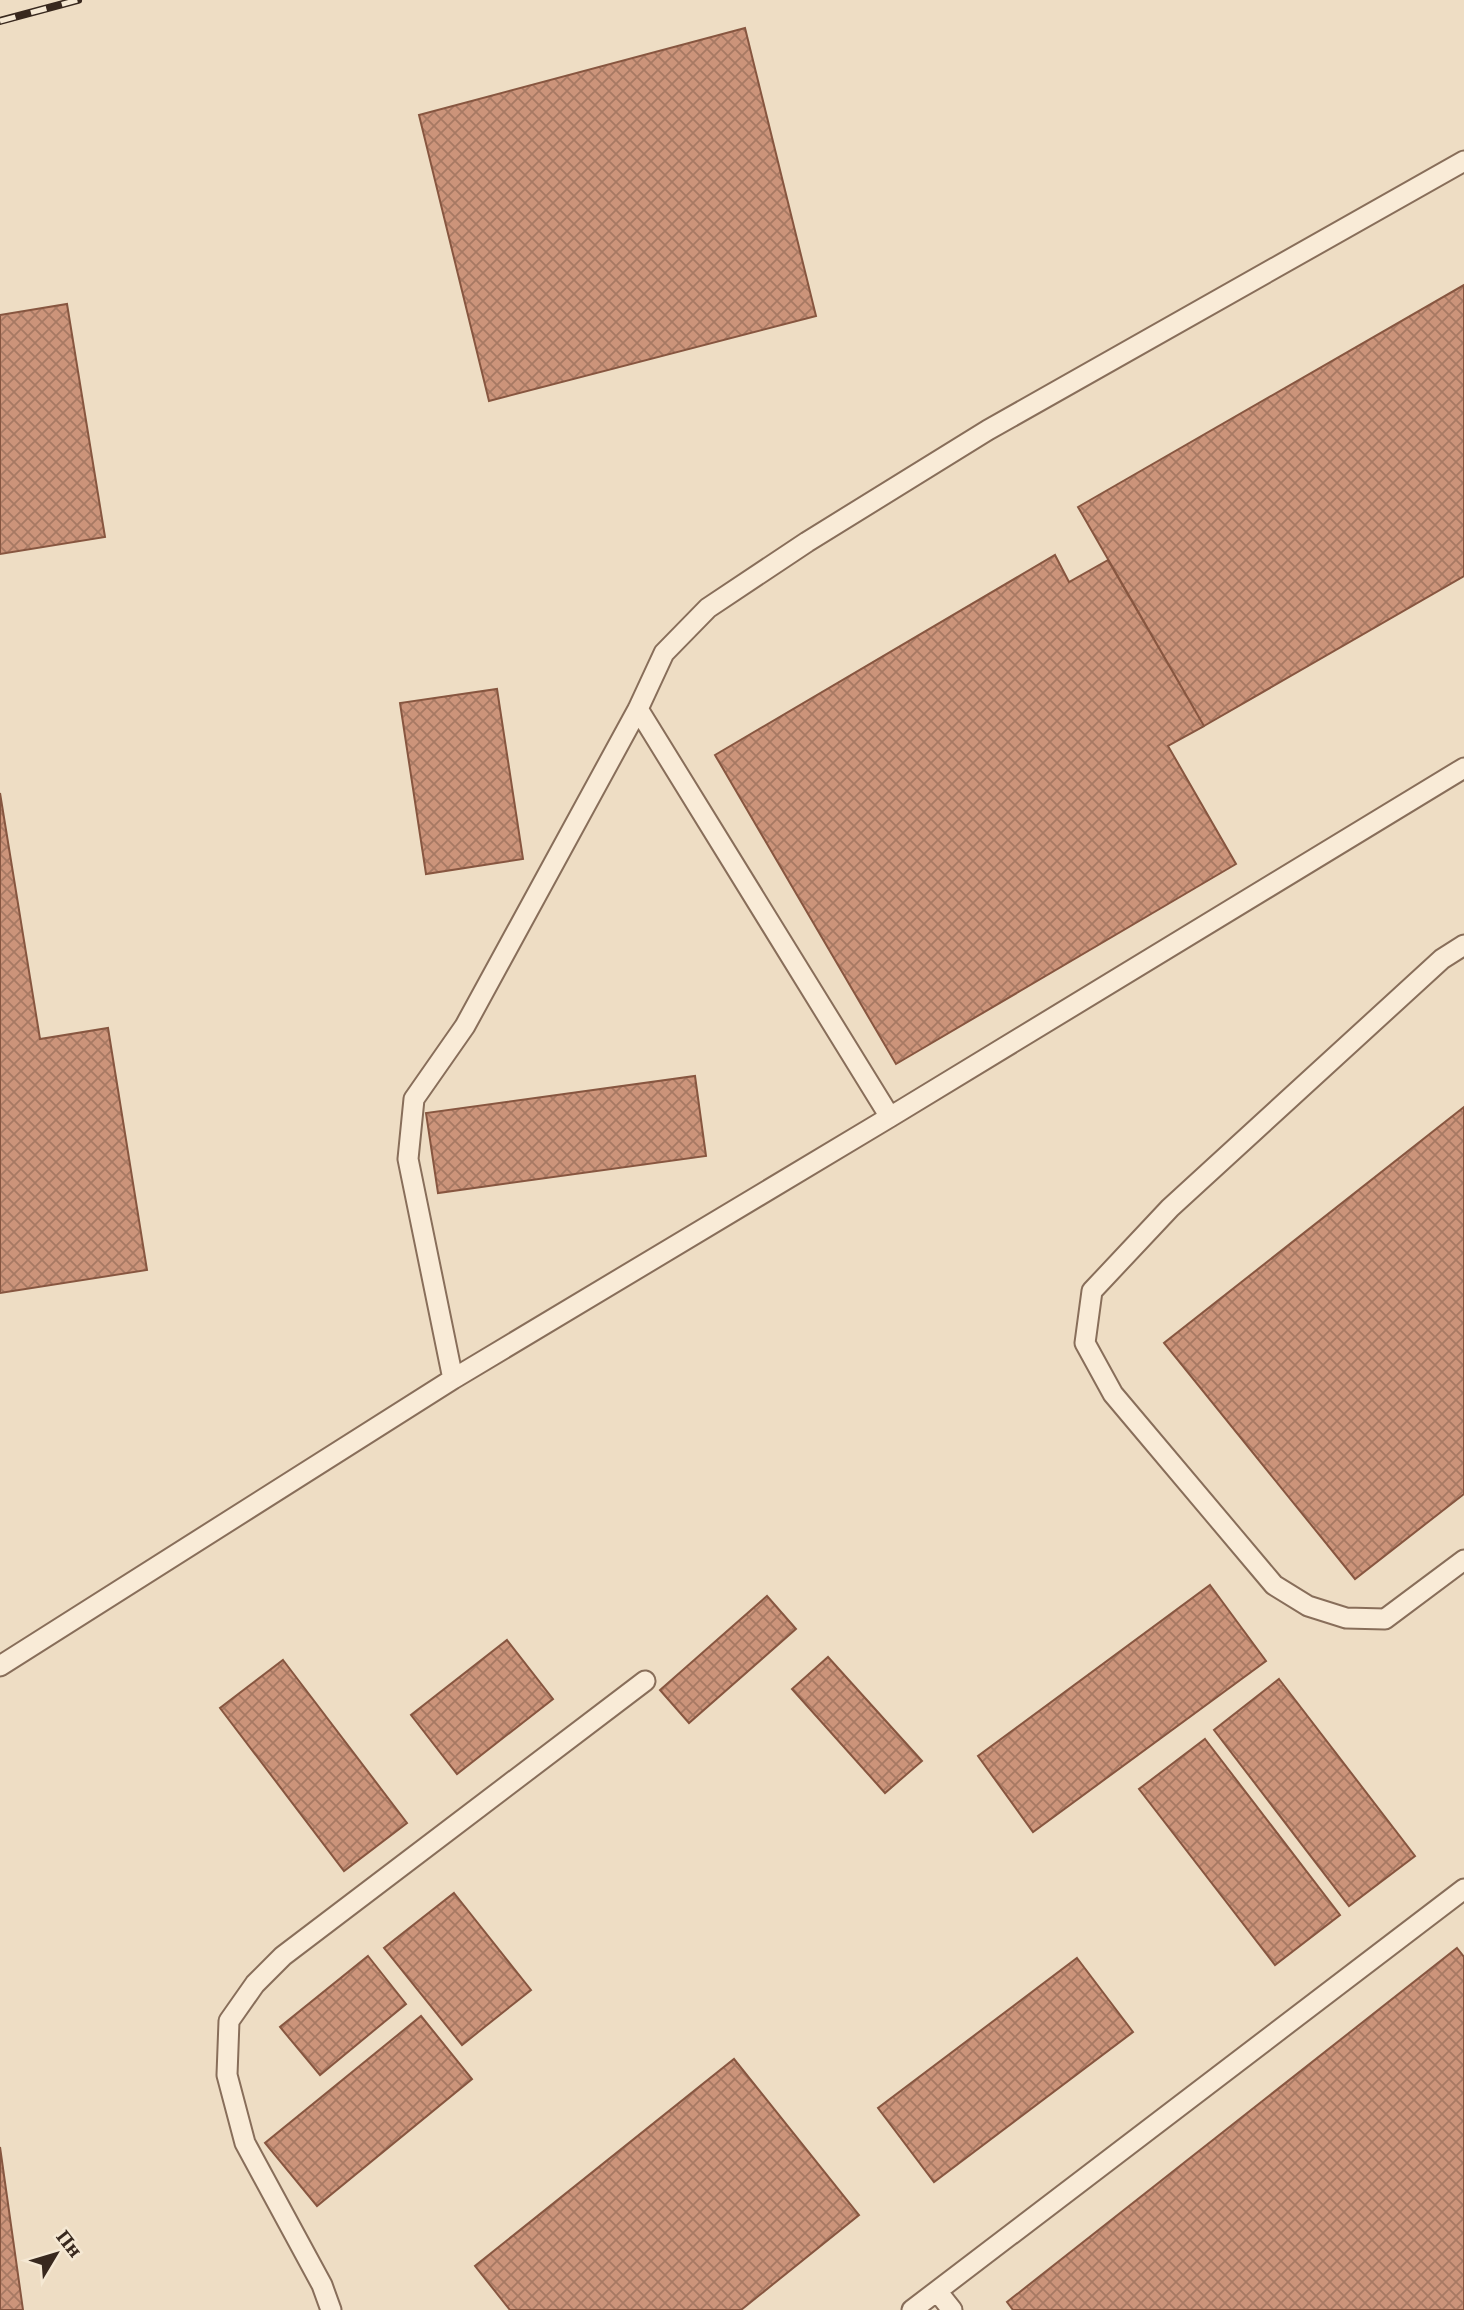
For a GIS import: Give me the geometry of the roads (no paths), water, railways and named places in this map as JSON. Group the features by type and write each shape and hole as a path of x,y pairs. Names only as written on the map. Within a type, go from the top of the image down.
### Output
{"lane":[{"path":"453,1379 408,1159 414,1099 465,1026 638,709 664,653 708,608 807,542 988,430 1464,161"},
{"path":"638,709 890,1117"},
{"path":"0,1667 453,1379 1464,768"},
{"path":"1464,945 1441,959 1170,1209 1092,1291 1085,1343 1113,1394 1274,1585 1308,1606 1346,1618 1385,1619 1464,1560"},
{"path":"331,2310 322,2285 245,2143 227,2075 229,2021 255,1984 284,1956 645,1681"},
{"path":"912,2310 1464,1889"},
{"path":"937,2291 952,2310"}],"railway":[{"path":"0,21 78,0"}]}
